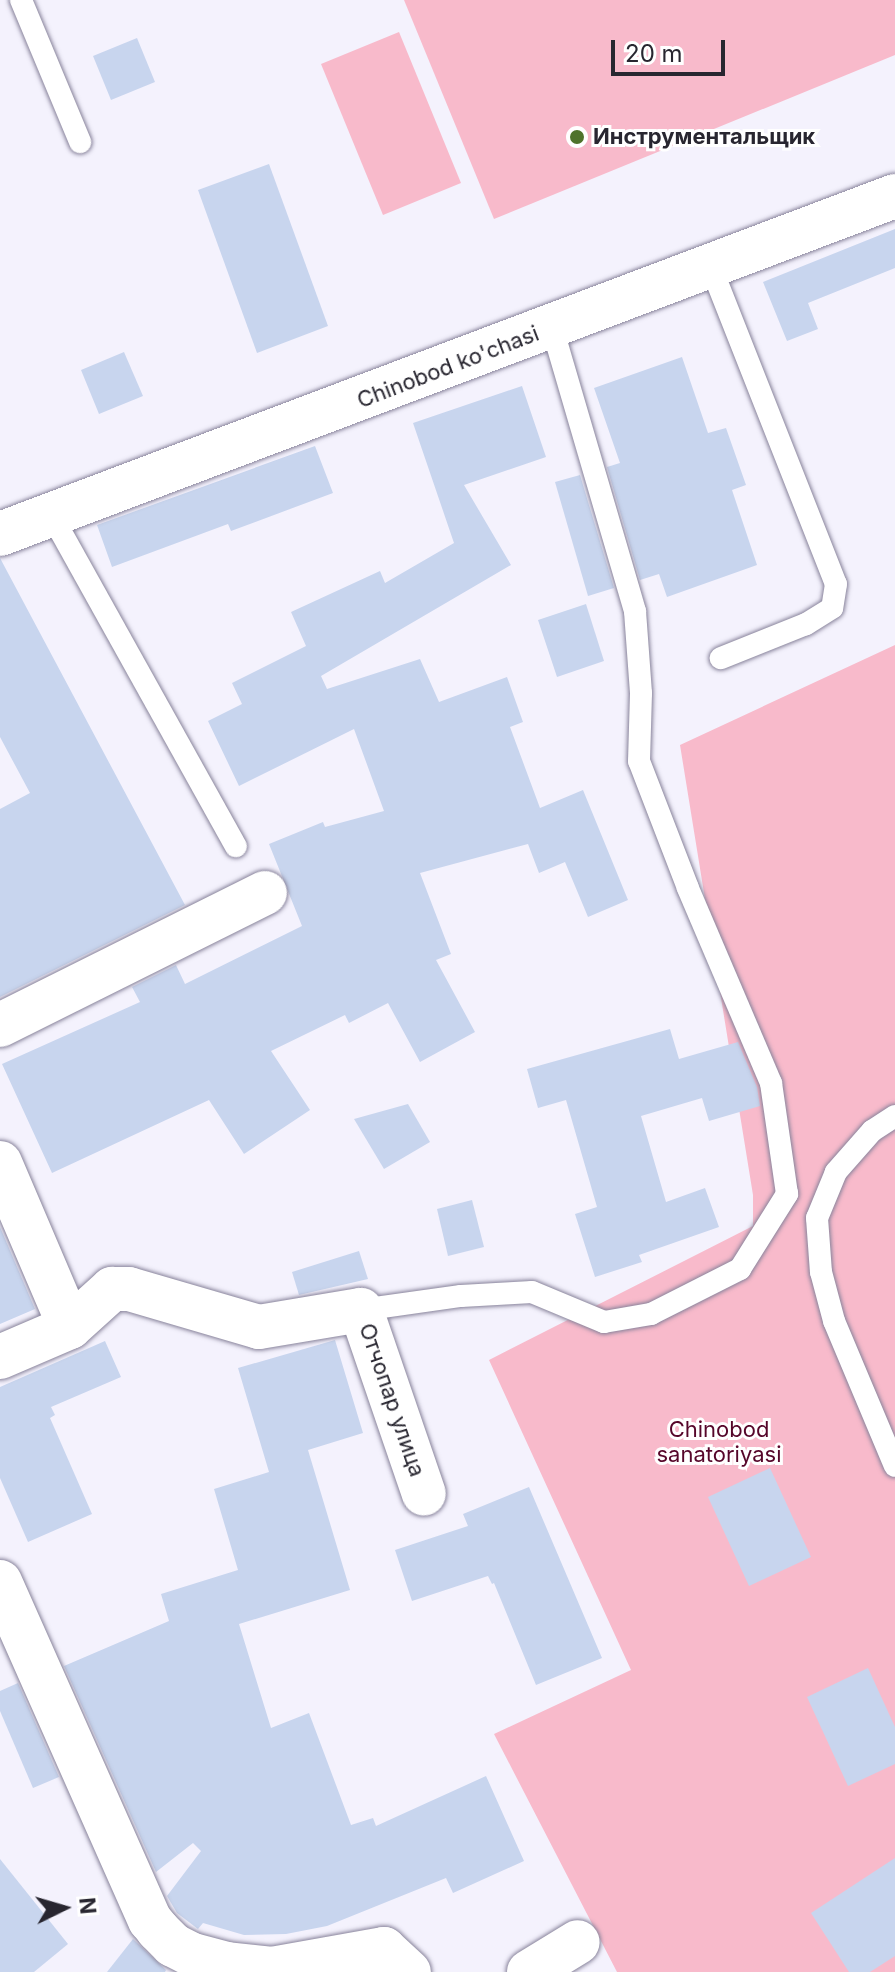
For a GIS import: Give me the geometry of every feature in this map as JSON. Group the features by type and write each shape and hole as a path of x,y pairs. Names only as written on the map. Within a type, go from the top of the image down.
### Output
{"street":[{"name":"Chinobod ko'chasi","path":"0,534 895,196"},
{"path":"0,1025 265,893"},
{"path":"0,1163 70,1327"},
{"name":"Отчопар улица","path":"0,1357 70,1327 112,1289 129,1289 259,1327 361,1310 424,1494"},
{"path":"0,1582 150,1920 173,1945 193,1955 227,1964 272,1969 384,1949 409,1972"},
{"path":"529,1972 578,1942"}],"lane":[{"path":"21,0 80,142"},
{"path":"711,267 836,584 832,608 806,624 721,658"},
{"path":"361,1310 461,1296 532,1292 604,1322 651,1314 740,1269 787,1194 771,1083 688,888 639,761 641,693 635,611 552,328"},
{"path":"52,516 236,846"},
{"path":"895,1116 872,1131 836,1172 817,1218 821,1272 834,1321 895,1466"}],"green space":[{"name":"Инструментальщик","path":"404,0 895,0 895,55 494,219"},
{"path":"399,32 461,183 383,215 321,64"},
{"name":"Chinobod sanatoriyasi","path":"895,645 895,1972 617,1972 494,1734 631,1670 489,1360 753,1226 753,1195 680,745"}],"building":[{"path":"137,38 155,82 111,100 93,56"},
{"path":"269,164 328,326 257,353 198,190"},
{"path":"895,229 895,268 808,303 818,329 787,341 763,282"},
{"path":"124,352 143,396 99,414 81,370"},
{"path":"682,357 708,433 726,428 746,485 732,490 757,565 667,597 659,574 640,580 607,467 620,463 594,388"},
{"path":"522,386 546,457 464,485 511,565 321,676 327,689 420,659 439,702 507,677 523,722 510,727 540,808 583,790 628,900 588,917 565,862 539,873 528,844 420,873 451,954 436,960 475,1032 420,1062 388,1003 349,1023 345,1015 271,1051 310,1110 244,1154 209,1100 52,1173 2,1064 140,1002 132,987 176,965 185,984 302,926 269,844 323,822 325,827 384,811 354,729 239,786 208,721 242,704 232,683 306,646 291,612 380,571 385,583 454,543 413,423"},
{"path":"315,446 333,493 231,531 228,524 112,567 97,525"},
{"path":"580,475 614,588 588,596 555,482"},
{"path":"0,558 185,905 0,997 0,809 30,793 0,737"},
{"path":"586,604 604,661 557,677 538,620"},
{"path":"670,1029 679,1059 738,1042 757,1087 760,1106 709,1121 702,1098 641,1116 666,1202 705,1188 719,1227 639,1255 642,1262 595,1277 575,1214 597,1207 566,1100 538,1108 527,1069"},
{"path":"408,1104 430,1142 384,1169 354,1119"},
{"path":"472,1200 484,1247 448,1256 437,1209"},
{"path":"0,1227 35,1309 0,1324"},
{"path":"359,1251 368,1279 299,1295 292,1272"},
{"path":"335,1340 363,1433 308,1450 350,1590 239,1624 271,1728 309,1713 351,1825 373,1818 376,1826 486,1776 524,1861 453,1893 446,1878 327,1926 286,1934 244,1935 203,1923 198,1929 177,1913 167,1896 201,1851 193,1843 156,1872 64,1666 169,1621 161,1594 238,1570 214,1489 269,1472 238,1368"},
{"path":"105,1341 121,1377 51,1407 55,1415 50,1418 92,1514 28,1542 0,1478 0,1387"},
{"path":"770,1468 811,1557 749,1586 708,1497"},
{"path":"529,1487 602,1658 536,1685 494,1583 488,1576 412,1601 395,1550 468,1526 463,1514"},
{"path":"868,1668 895,1727 895,1764 848,1786 807,1697"},
{"path":"18,1683 59,1777 33,1788 0,1711 0,1691"},
{"path":"895,1858 895,1956 870,1972 849,1972 811,1913"},
{"path":"0,1859 68,1944 34,1972 0,1972"},
{"path":"133,1939 166,1970 165,1972 107,1972"}],"place":[{"name":"Инструментальщик","path":"577,137"}]}
